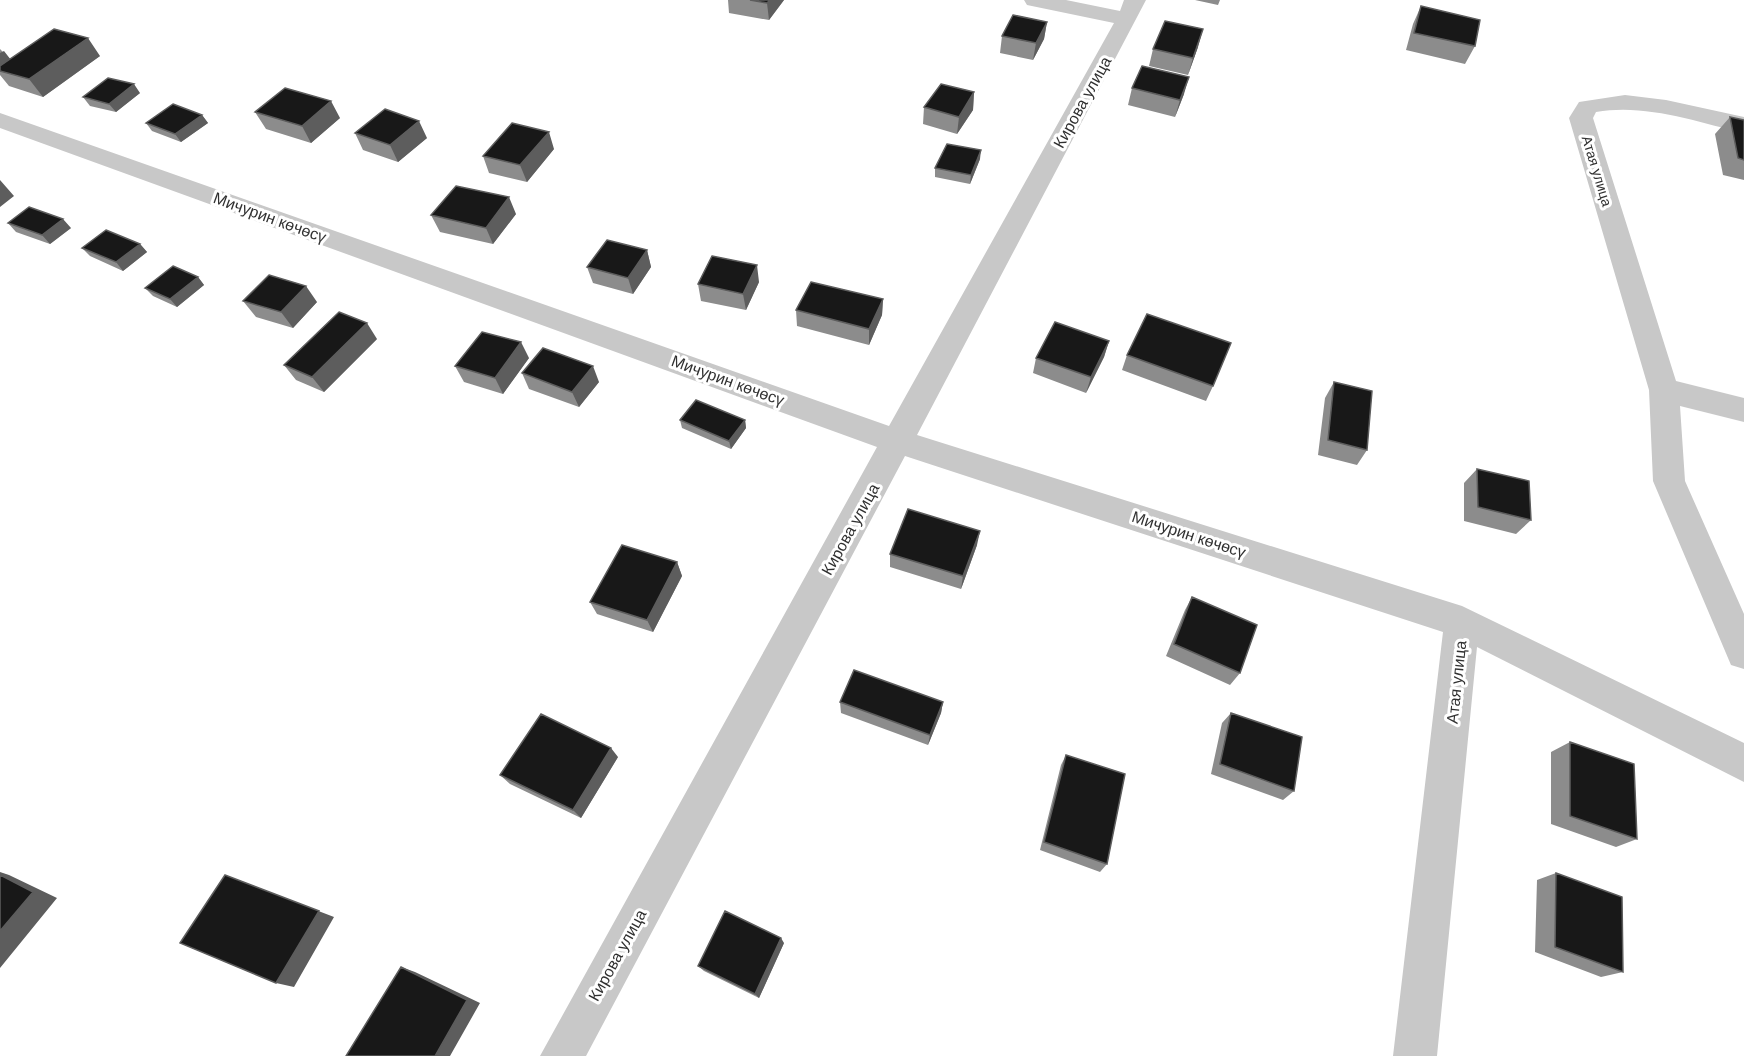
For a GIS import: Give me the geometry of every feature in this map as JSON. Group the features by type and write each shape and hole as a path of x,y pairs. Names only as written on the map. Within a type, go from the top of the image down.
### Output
{"street":[{"path":"1035,0 1131,9"},
{"name":"Кирова улица","path":"562,1056 1131,9"},
{"name":"Атая улица","path":"1744,125 1628,102 1604,102 1587,107 1581,118 1664,390 1669,482 1678,509 1744,653"},
{"name":"Мичурин көчөсү","path":"0,120 897,441 1462,622"},
{"path":"1664,390 1744,410"},
{"name":"Атая улица","path":"1415,1056 1462,622 1744,763"}],"building":[{"path":"750,0 770,0 767,3"},
{"path":"1421,6 1480,20 1475,46 1414,33"},
{"path":"1013,15 1047,22 1036,43 1002,36"},
{"path":"1165,21 1203,29 1193,58 1153,49"},
{"path":"54,29 88,38 29,79 0,71 0,66"},
{"path":"1142,66 1189,77 1180,100 1132,88"},
{"path":"108,78 134,84 109,104 83,97"},
{"path":"941,84 974,92 959,117 924,107"},
{"path":"285,88 331,101 302,126 255,112"},
{"path":"173,104 202,115 175,134 146,123"},
{"path":"385,109 419,121 390,145 355,133"},
{"path":"1730,117 1744,120 1744,160 1738,158"},
{"path":"512,123 549,132 520,165 483,156"},
{"path":"947,144 981,150 971,175 935,168"},
{"path":"456,186 509,197 486,228 431,215"},
{"path":"29,207 63,219 42,235 8,223"},
{"path":"106,230 140,244 116,262 82,248"},
{"path":"607,240 647,250 628,278 587,267"},
{"path":"712,256 757,265 743,294 698,284"},
{"path":"173,266 198,277 170,299 145,288"},
{"path":"269,275 306,286 281,312 243,301"},
{"path":"811,282 883,299 869,329 796,310"},
{"path":"339,312 367,323 312,377 284,365"},
{"path":"1147,314 1231,343 1213,386 1127,355"},
{"path":"1055,322 1109,341 1091,377 1036,358"},
{"path":"482,332 521,342 495,378 455,366"},
{"path":"543,348 593,366 572,392 522,373"},
{"path":"1334,382 1372,391 1367,450 1328,440"},
{"path":"696,400 745,420 729,441 680,420"},
{"path":"1477,469 1529,481 1531,520 1478,507"},
{"path":"908,509 980,531 963,576 890,554"},
{"path":"622,545 677,562 647,620 590,602"},
{"path":"1192,597 1257,625 1240,673 1174,644"},
{"path":"854,670 943,702 930,735 840,702"},
{"path":"1231,713 1302,737 1294,791 1220,764"},
{"path":"541,714 611,748 573,810 500,775"},
{"path":"1570,742 1634,764 1637,839 1570,816"},
{"path":"1066,755 1125,774 1107,864 1044,842"},
{"path":"1556,873 1622,897 1623,972 1555,947"},
{"path":"0,875 33,892 0,931"},
{"path":"225,875 319,911 276,983 180,943"},
{"path":"725,911 781,938 755,994 698,966"},
{"path":"401,967 467,1000 435,1056 346,1056"}]}
